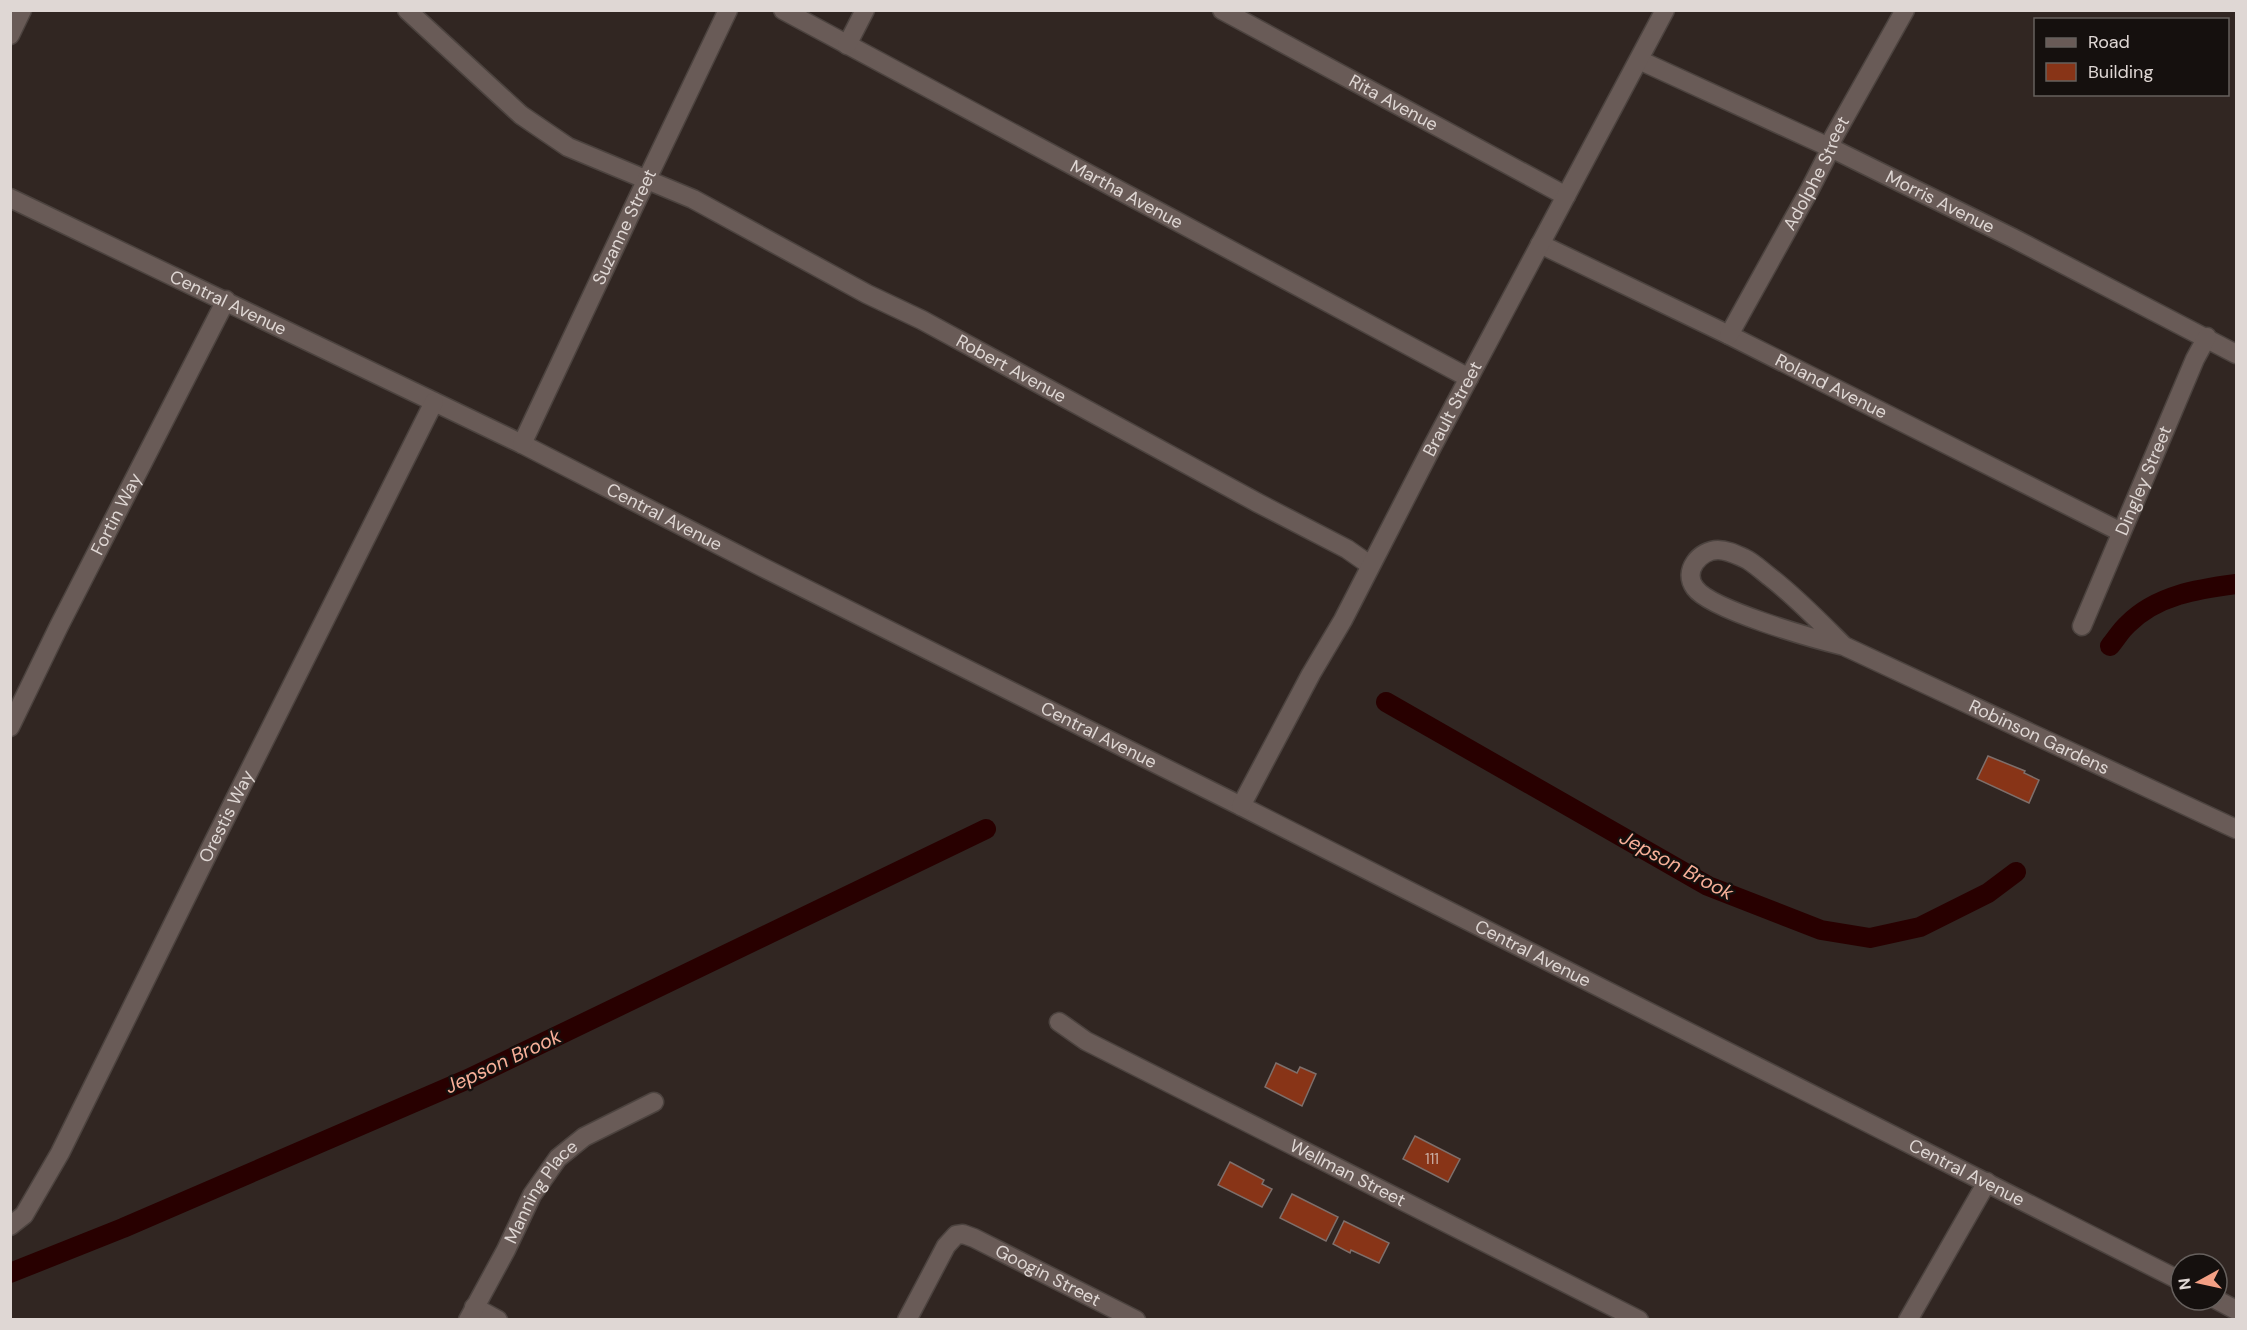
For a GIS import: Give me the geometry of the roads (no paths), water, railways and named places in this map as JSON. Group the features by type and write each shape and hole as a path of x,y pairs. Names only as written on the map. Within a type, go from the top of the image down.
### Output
{"street":[{"path":"10,35 22,10"},
{"name":"Robert Avenue","path":"407,10 521,115 568,147 693,199 867,294 922,320 1258,504 1347,549 1370,565"},
{"name":"Suzanne Street","path":"522,444 728,10"},
{"name":"Martha Avenue","path":"783,10 1469,378"},
{"path":"848,45 865,10"},
{"name":"Rita Avenue","path":"1222,10 1566,196"},
{"name":"Adolphe Street","path":"1729,335 1831,148 1833,138 1905,10"},
{"name":"Brault Street","path":"1240,806 1311,674 1343,620 1370,565 1639,60 1661,12"},
{"name":"Morris Avenue","path":"1639,60 1831,148 2013,238 2236,354"},
{"name":"Central Avenue","path":"10,198 522,444 2169,1275"},
{"name":"Roland Avenue","path":"1540,244 1729,335 2121,531"},
{"name":"Fortin Way","path":"10,727 59,626 226,300"},
{"name":"Dingley Street","path":"2082,626 2195,359 2207,337"},
{"name":"Orestis Way","path":"10,1226 24,1215 60,1153 434,402"},
{"name":"Robinson Gardens","path":"1844,646 1793,595 1748,560 1726,550 1715,550 1703,554 1695,561 1691,574 1692,583 1696,590 1714,603 1806,637 1844,646 2236,829"},
{"name":"Wellman Street","path":"1059,1022 1086,1041 1639,1320"},
{"name":"Manning Place","path":"471,1314 506,1250 532,1195 558,1158 584,1137 654,1102"},
{"path":"1908,1320 1987,1182"},
{"name":"Googin Street","path":"907,1320 946,1246 956,1235 963,1234 1136,1320"},
{"path":"471,1314 498,1320"}],"waterway":[{"name":"Jepson Brook","path":"2110,646 2125,626 2152,606 2193,591 2236,584"},
{"name":"Jepson Brook","path":"1386,702 1708,886 1821,930 1870,938 1920,927 1988,893 2016,872"},
{"name":"Jepson Brook","path":"10,1273 123,1228 468,1079 986,829"}]}
